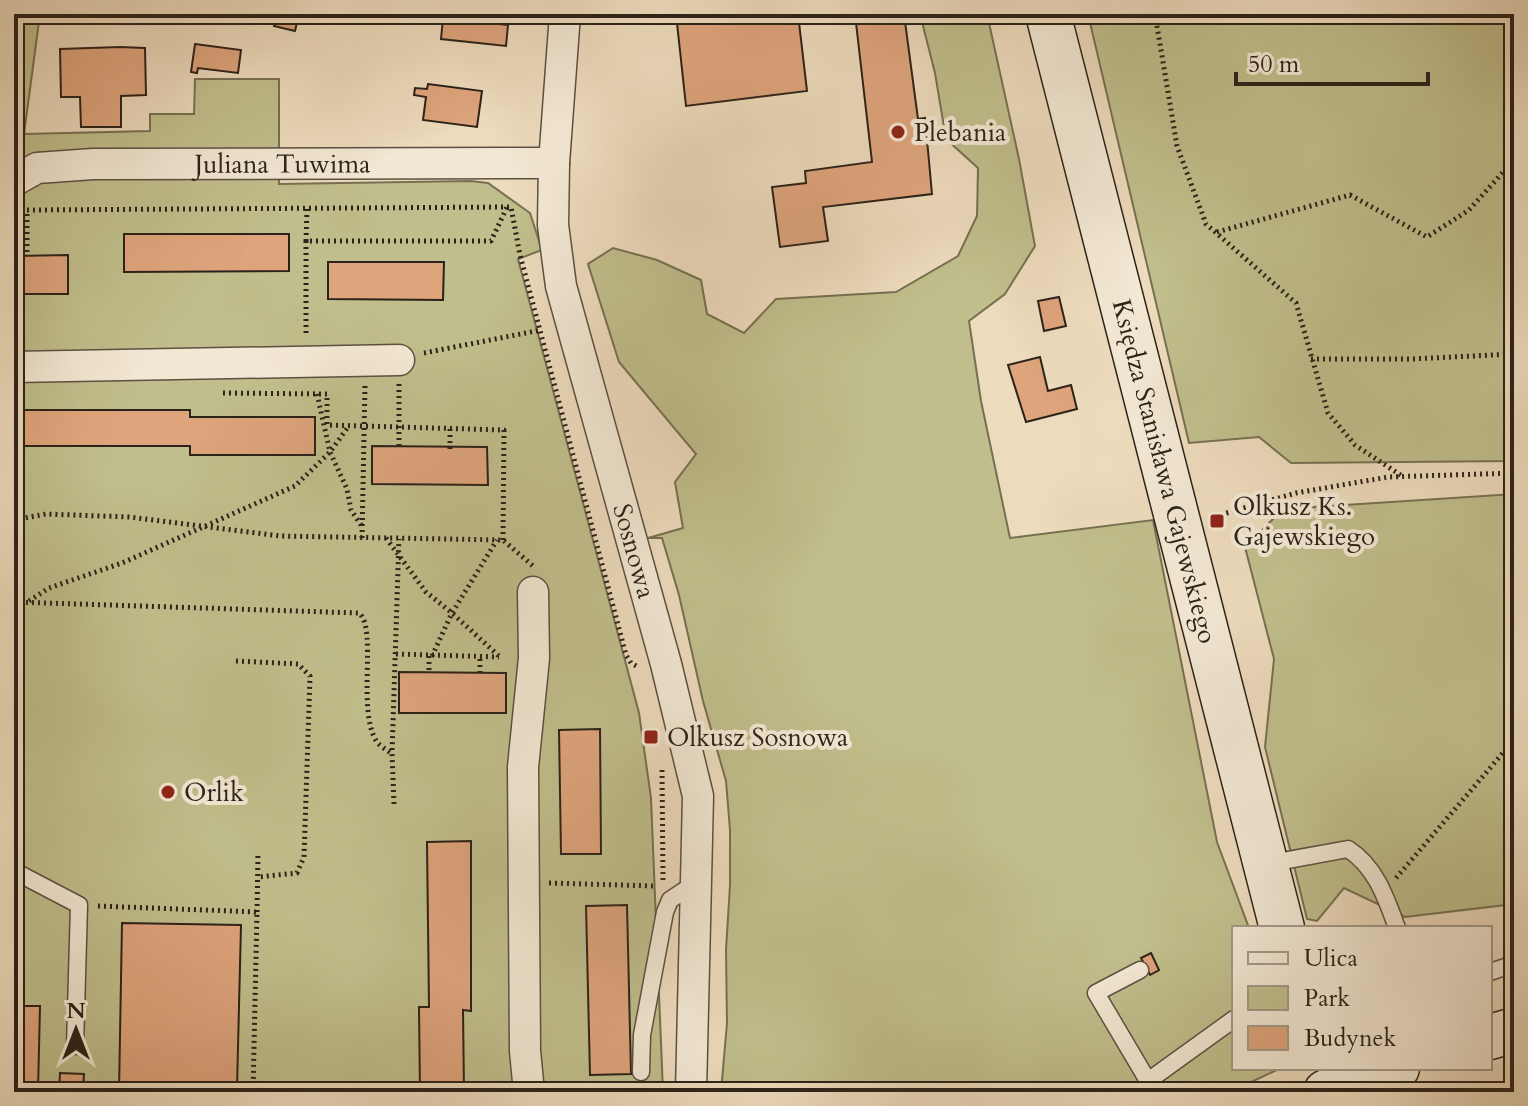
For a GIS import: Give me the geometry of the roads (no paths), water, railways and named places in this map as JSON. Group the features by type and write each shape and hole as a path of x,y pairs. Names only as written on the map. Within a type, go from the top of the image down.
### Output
{"street":[{"name":"Sosnowa","path":"565,14 554,163 553,225 561,286 666,664 698,796 691,1092"},
{"name":"Księdza Stanisława Gajewskiego","path":"1048,14 1281,926"},
{"name":"Juliana Tuwima","path":"14,181 37,168 93,164 554,163"},
{"path":"14,367 399,360"},
{"path":"529,1092 525,1051 523,767 534,658 533,592"},
{"path":"1492,1036 1514,1030"},
{"path":"1320,1070 1325,1092 1391,1070"}],"lane":[{"path":"1264,864 1348,849 1359,856 1380,884 1396,926"},
{"path":"15,872 79,905 75,1046"},
{"path":"641,1072 642,1035 665,912 670,900 698,881"},
{"path":"1492,971 1514,964"},
{"path":"1140,970 1096,993 1148,1081 1232,1020"}],"place":[{"name":"Plebania","path":"898,132"},
{"name":"Olkusz Ks. Gajewskiego","path":"1217,521"},
{"name":"Olkusz Sosnowa","path":"651,737"},
{"name":"Orlik","path":"168,792"}]}
